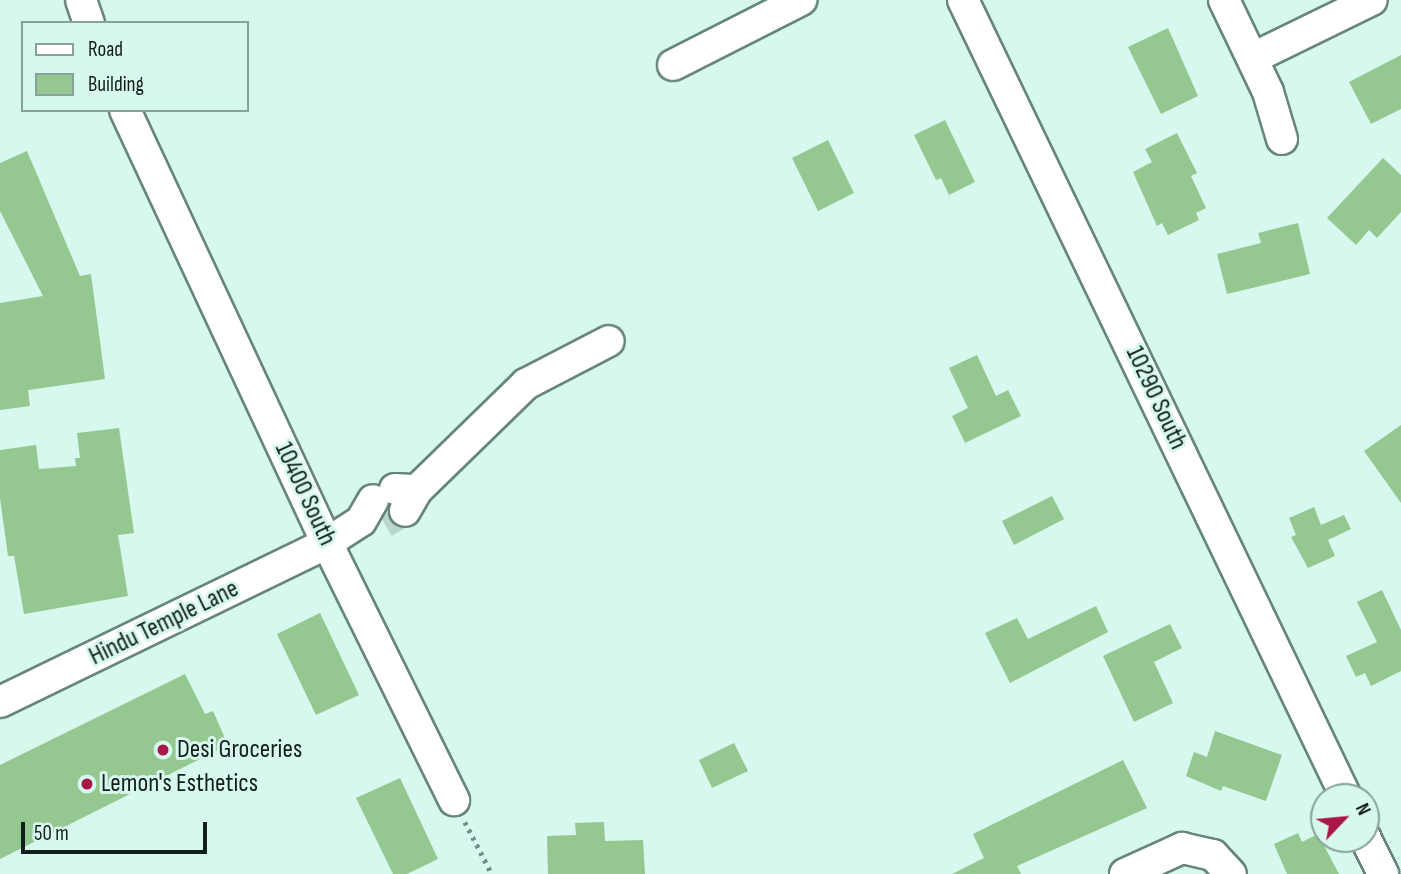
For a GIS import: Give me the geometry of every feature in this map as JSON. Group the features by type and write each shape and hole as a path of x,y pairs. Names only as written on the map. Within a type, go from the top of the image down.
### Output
{"street":[{"path":"81,0 88,21"},
{"path":"673,65 767,7 801,0"},
{"name":"10290 South","path":"963,0 1339,783"},
{"path":"1224,0 1253,58 1282,139"},
{"path":"1253,58 1372,0"},
{"name":"10400 South","path":"126,112 327,543 454,800"},
{"name":"Hindu Temple Lane","path":"0,702 327,543 389,506 526,384 609,341"},
{"path":"1125,874 1182,848 1213,855 1231,874"},
{"path":"1373,853 1383,874"}],"path":[{"path":"454,800 492,874"}],"building":[{"path":"1168,28 1198,96 1161,114 1128,47"},
{"path":"1401,55 1401,109 1371,124 1349,82"},
{"path":"945,120 975,182 949,195 941,178 936,180 914,135"},
{"path":"1177,133 1197,173 1191,176 1206,208 1196,213 1199,220 1168,235 1162,223 1157,226 1133,172 1152,162 1145,149"},
{"path":"828,140 854,193 818,211 792,158"},
{"path":"27,151 80,276 91,274 105,379 28,390 30,406 0,410 0,303 43,296 0,211 0,163"},
{"path":"1383,158 1401,175 1401,212 1377,238 1369,230 1356,245 1327,218"},
{"path":"1298,223 1310,274 1227,294 1217,254 1261,243 1258,233"},
{"path":"977,355 996,396 1008,390 1021,416 965,443 952,416 968,408 949,368"},
{"path":"1401,425 1401,503 1364,451"},
{"path":"119,428 134,533 118,535 128,596 24,614 14,556 8,556 0,498 0,450 36,445 39,469 76,466 75,458 80,458 77,433"},
{"path":"1052,496 1064,519 1014,545 1002,521"},
{"path":"1314,507 1321,525 1344,515 1351,529 1328,540 1335,556 1308,568 1291,537 1296,535 1289,518"},
{"path":"1382,590 1401,630 1401,671 1371,686 1365,673 1356,677 1346,656 1377,642 1357,602"},
{"path":"1096,606 1108,632 1010,683 985,633 1017,618 1028,639"},
{"path":"320,613 359,695 316,715 277,634"},
{"path":"1170,624 1182,648 1154,662 1173,703 1134,722 1103,656"},
{"path":"185,674 205,714 213,711 228,745 0,859 0,765"},
{"path":"1215,731 1282,755 1266,801 1223,786 1221,791 1186,776 1194,752 1207,757"},
{"path":"734,743 748,771 712,788 699,760"},
{"path":"1123,760 1147,808 1017,866 1021,874 952,874 984,858 973,834"},
{"path":"400,778 438,859 407,874 393,874 356,798"},
{"path":"604,822 605,841 643,840 645,874 548,874 547,836 576,835 575,823"},
{"path":"1298,833 1302,842 1310,838 1310,853 1328,853 1339,874 1287,874 1274,844"}],"tunnel":[{"path":"384,523 405,511"}],"place":[{"name":"Desi Groceries","path":"163,750"},
{"name":"Lemon's Esthetics","path":"87,784"}]}
